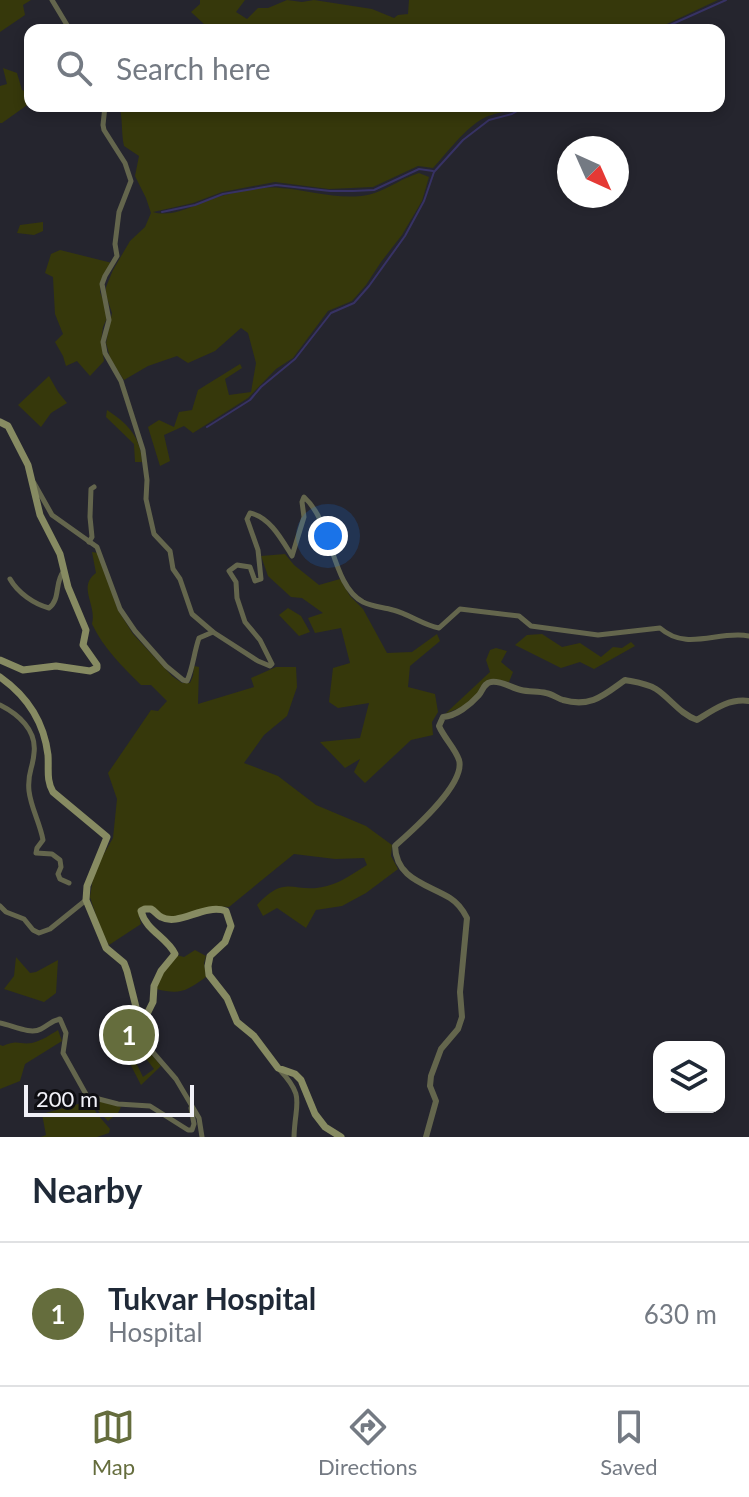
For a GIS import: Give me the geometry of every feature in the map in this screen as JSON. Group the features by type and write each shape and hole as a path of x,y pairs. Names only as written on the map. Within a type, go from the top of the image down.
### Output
{"main road":[{"path":"0,422 8,426 28,465 40,515 60,554 68,587 86,630 83,645 97,668 90,671 56,666 23,670 0,660"},
{"path":"0,677 25,699 41,727 48,760 49,785 53,792 107,837 87,886 86,900 106,948 124,963 138,1015 146,1016 161,971 175,954 148,926 141,911 151,909 169,920 211,909 226,911 231,926 225,942 210,956 209,975 227,998 237,1022 254,1036 278,1068 295,1074 301,1080 315,1114 325,1127 341,1137"}],"street":[{"path":"52,0 66,24"},
{"path":"104,112 104,130 125,163 131,181 119,212 117,256 102,284 109,320 103,342 105,353 121,381 143,450 146,499 154,534 170,551 173,569 180,579 192,614 213,632 258,661 272,664 260,640 245,622 237,598 236,582 229,571 237,565 250,567 255,581 261,579 258,550 247,519 250,513 256,514 275,531 292,556 304,517 304,497 321,522 344,583 350,591 366,604 394,610 432,626 439,628 460,609 519,616 531,626 598,635 660,628 669,636 687,641 738,634 749,636"},
{"path":"31,476 52,515 97,547 120,609 166,666 183,680 187,681 190,676 199,638 213,632"},
{"path":"89,542 92,537 91,489 94,487"},
{"path":"10,579 16,588 49,608 56,601 58,578 64,571"},
{"path":"426,1137 436,1101 430,1086 431,1076 441,1049 458,1029 462,1017 460,992 467,918 457,903 425,887 406,872 396,855 395,846 434,809 459,772 460,762 439,726 443,717 451,717 470,705 486,683 492,681 579,703 606,695 625,680 640,682 655,689 688,717 697,720 726,703 740,699 749,701"},
{"path":"0,705 27,725 33,742 35,751 28,779 43,840 36,853 52,854 60,860 58,874 60,879 69,883"},
{"path":"0,906 6,912 24,919 39,933 50,929 86,900"},
{"path":"143,1018 150,1049 176,1079 199,1118 202,1137"},
{"path":"0,1023 34,1032 52,1020 60,1019 66,1033 63,1053 87,1096 118,1104 150,1106 188,1130 192,1130 194,1124 191,1108"},
{"path":"278,1068 296,1090 294,1137"}],"shaded area":[{"path":"0,0 31,0 23,5 25,15 0,32"},
{"path":"200,0 245,0 236,12 247,19 258,8 268,8 287,0 314,0 372,9 394,18 408,14 409,0 718,0 667,24 204,24 191,12"},
{"path":"3,68 17,73 24,91 24,107 0,123 0,86 7,84"},
{"path":"120,112 504,112 477,122 433,168 418,166 373,187 329,189 275,182 222,192 193,203 153,212 180,211 216,197 252,189 290,189 361,196 419,173 429,177 422,201 402,235 352,301 328,311 293,358 276,369 248,398 193,433 184,426 164,435 170,461 160,466 148,427 159,420 174,427 179,412 192,410 198,390 240,364 242,368 225,379 229,395 251,392 256,363 248,333 241,328 215,351 188,363 177,356 148,366 124,380 111,361 106,343 112,313 106,287 130,241 145,227 151,213 135,176 139,156 124,146"},
{"path":"43,222 43,231 34,235 17,233 20,225"},
{"path":"60,250 112,263 101,283 100,292 107,318 101,341 104,361 90,376 77,361 66,366 55,342 63,334 55,314 53,277 45,273 51,254"},
{"path":"49,376 67,403 51,413 41,427 18,405"},
{"path":"107,410 132,432 139,445 142,462 135,462 134,444 106,417"},
{"path":"92,552 98,553 118,610 133,634 172,676 182,683 190,683 194,666 199,667 198,704 254,687 251,678 276,667 296,667 297,687 287,716 264,735 244,763 278,776 316,805 366,826 392,845 391,856 398,869 342,906 316,910 306,928 277,908 263,916 257,905 276,889 327,886 367,865 364,858 335,859 294,854 229,907 209,908 176,917 143,909 139,916 141,924 109,945 90,897 94,871 113,838 117,799 108,773 151,710 158,711 167,701 151,685 141,685 127,671 92,624 88,584 96,573"},
{"path":"285,554 319,585 340,579 350,596 363,609 387,653 412,652 437,634 440,641 410,666 408,687 435,694 438,712 432,722 433,735 411,740 365,783 354,772 360,759 345,768 320,742 360,738 369,703 338,708 329,702 333,668 350,663 341,628 315,633 308,618 323,613 302,598 291,597 268,576 261,556"},
{"path":"288,608 301,616 310,632 299,636 279,615"},
{"path":"542,634 562,647 580,643 601,657 613,647 622,648 631,642 635,646 594,669 580,662 561,668 515,645 527,635"},
{"path":"490,650 507,651 501,662 513,672 509,682 493,679 483,683 466,705 445,714 490,672 486,660"},
{"path":"195,950 206,956 206,977 183,990 172,992 156,989 162,973 176,955 184,957"},
{"path":"16,957 30,973 58,960 56,993 44,1002 4,989 14,976"},
{"path":"58,1030 62,1041 25,1064 20,1081 0,1089 0,1045 32,1043"},
{"path":"123,1047 129,1048 143,1077 154,1069 141,1052 146,1048 161,1066 141,1085"},
{"path":"92,1098 121,1107 108,1121"},
{"path":"89,1101 110,1129 109,1133 97,1137 41,1137 46,1135 42,1114"}],"waterway":[{"path":"672,24 726,0"},
{"path":"207,427 250,400 295,359 331,313 354,303 405,236 424,201 434,172 463,140 489,120 516,112"},
{"path":"162,212 195,205 223,194 276,185 330,191 374,190 419,169 433,171"}],"place":[{"name":"Tukvar Hospital","path":"129,1035"}]}
